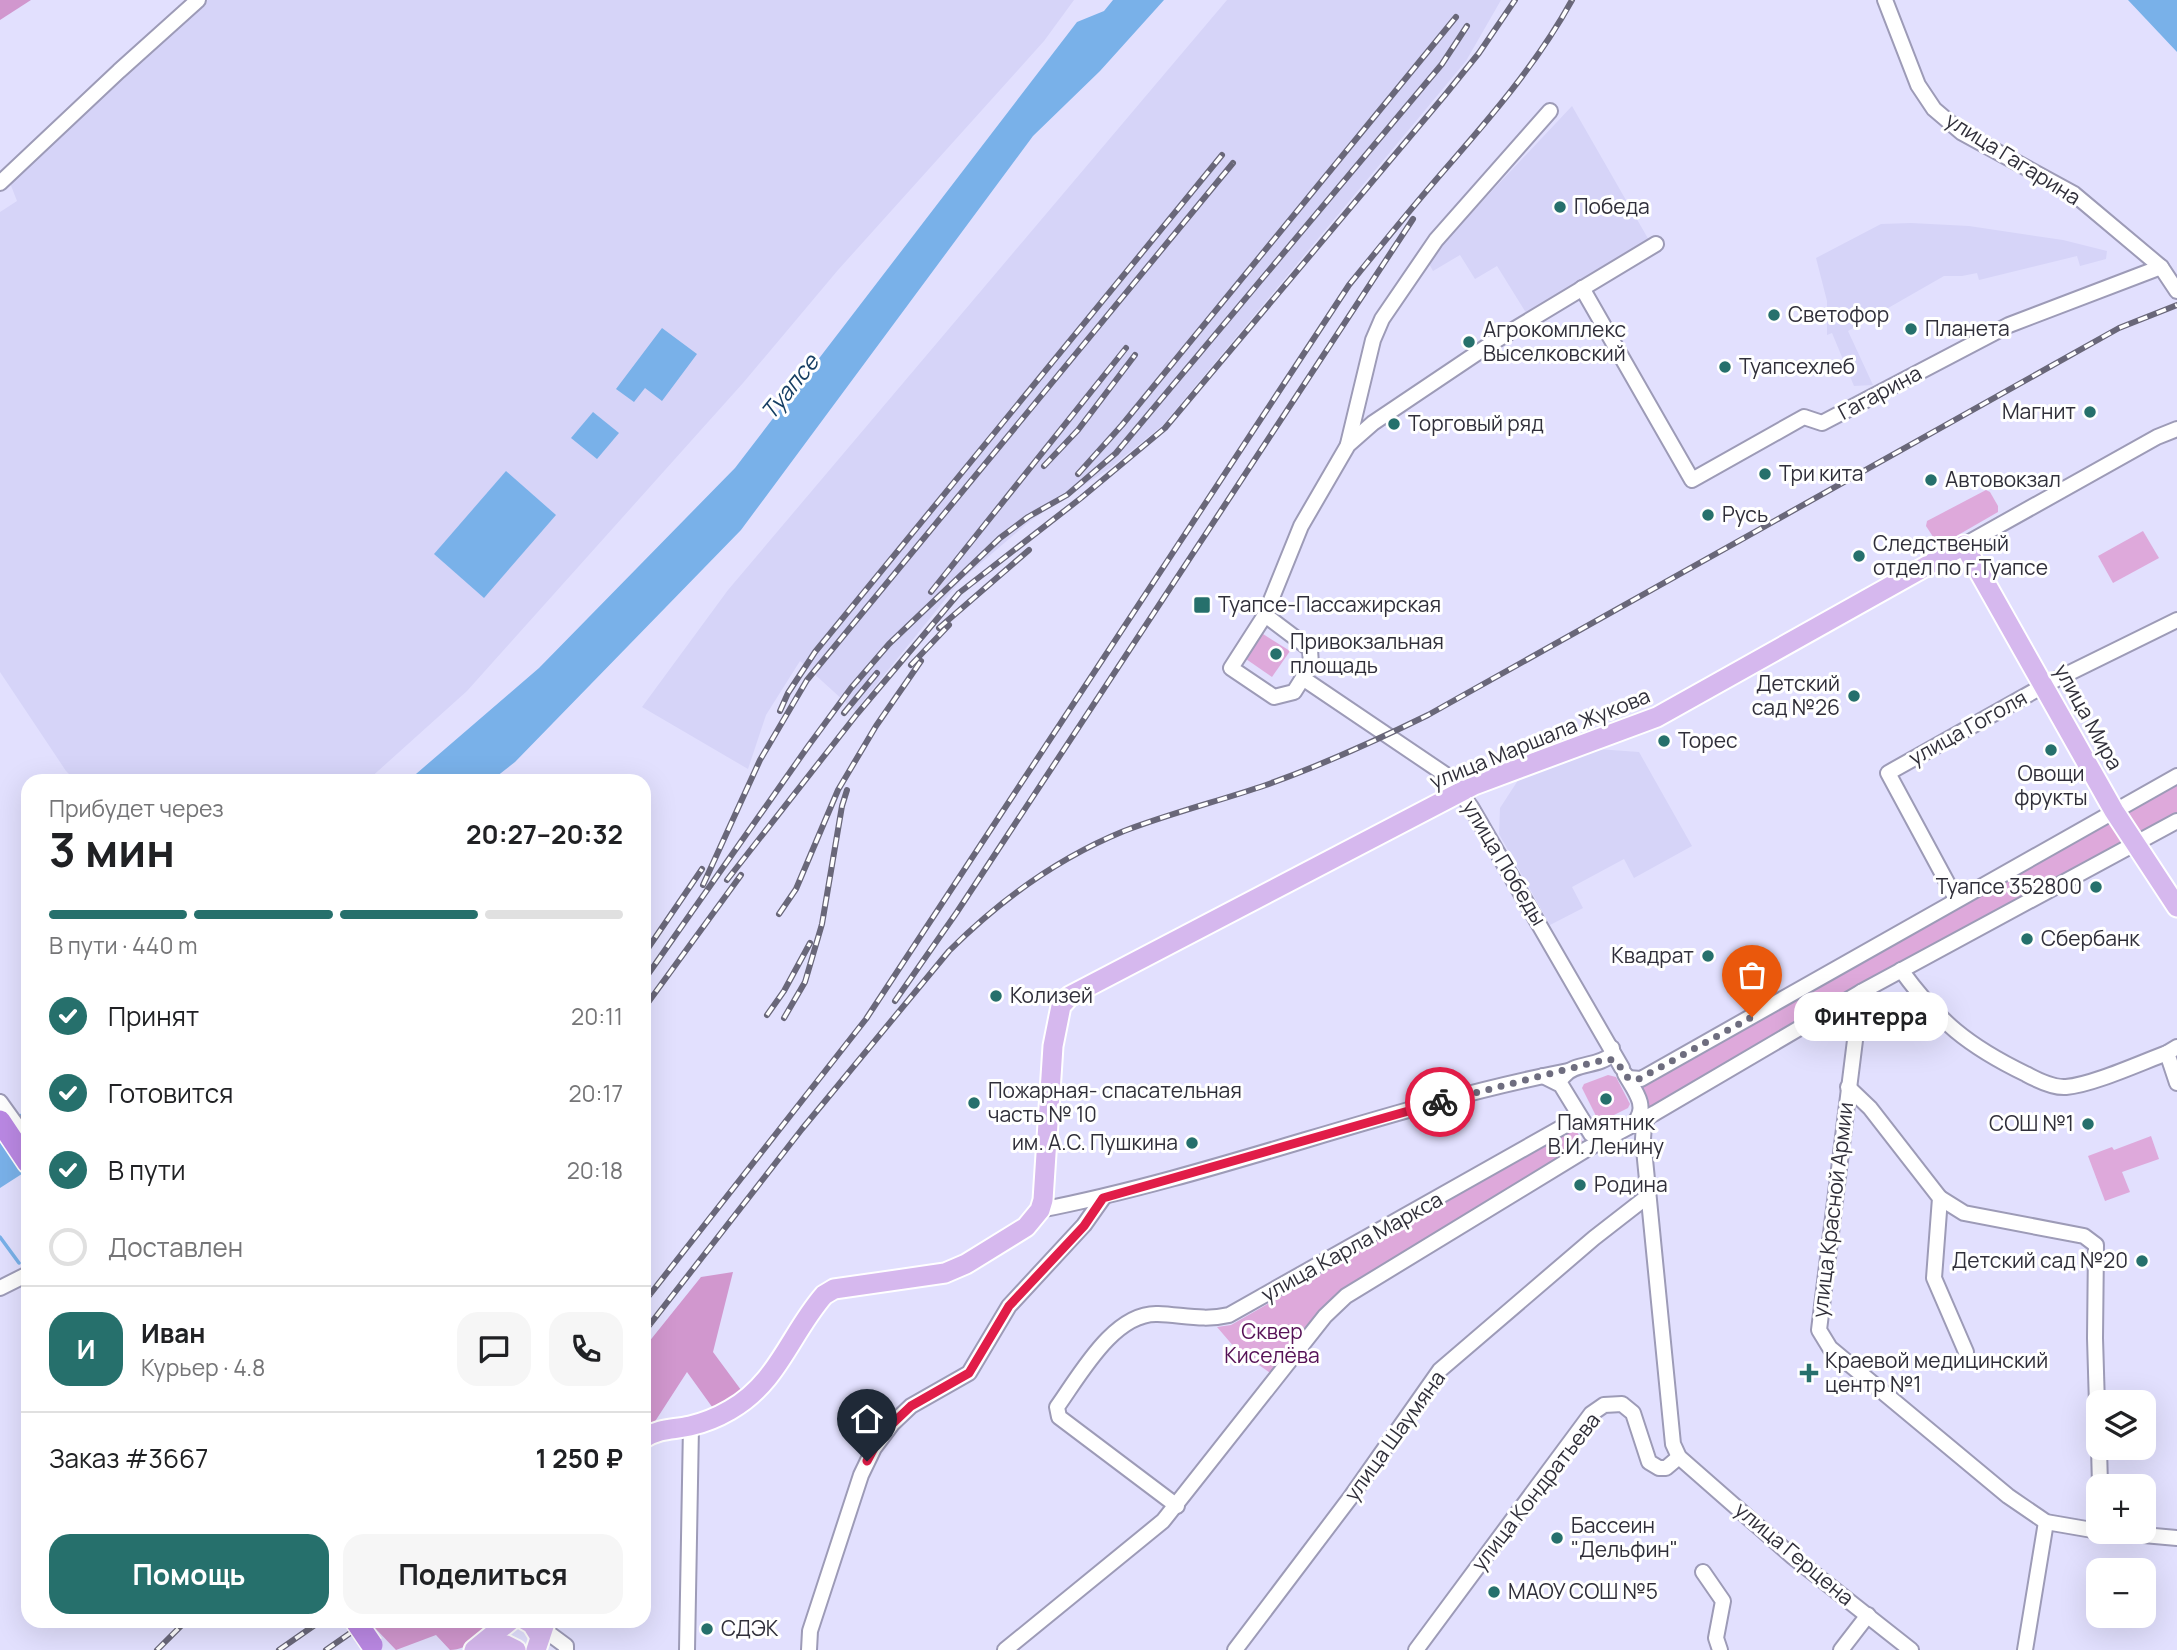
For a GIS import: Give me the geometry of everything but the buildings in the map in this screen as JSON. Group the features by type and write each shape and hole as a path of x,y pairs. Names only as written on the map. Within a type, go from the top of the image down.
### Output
{"highway":[{"path":"0,1121 21,1152"},
{"path":"361,1628 375,1649"}],"main road":[{"name":"улица Мира","path":"1964,545 2114,811 2177,907"},
{"name":"улица Маршала Жукова","path":"1040,1210 1043,1200 1053,1046 1061,1006 1070,996 1474,785 1657,718 1964,545"},
{"path":"651,1434 657,1430 691,1426 731,1409 763,1384 824,1295 834,1289 945,1273 966,1264 1026,1227 1040,1210"},
{"path":"479,1647 502,1628"},
{"path":"479,1647 506,1646 516,1650"}],"street":[{"path":"0,183 198,0"},
{"name":"улица Гагарина","path":"1885,0 1918,85 1934,109 1961,132 2074,194 2161,267 2177,291"},
{"path":"1265,615 1310,649 1311,664 1304,679 1294,692 1274,697 1231,668 1265,615 1301,526 1348,445 1373,340 1382,319 1436,240 1549,111"},
{"path":"1348,445 1373,423 1495,341 1656,244"},
{"name":"Гагарина","path":"1582,288 1692,480 1804,417 1822,423 2010,325 2161,267"},
{"name":"улица Маршала Жукова","path":"1964,545 2157,437 2177,429"},
{"name":"улица Гоголя","path":"1956,899 1888,773 2045,685 2177,620"},
{"name":"улица Победы","path":"1304,679 1449,777 1461,792 1609,1054"},
{"path":"1625,1073 1641,1079 2177,776"},
{"path":"1543,1076 1556,1081 1580,1116 1598,1136 1640,1122 1861,992 2177,821"},
{"path":"1901,970 1932,1011 1968,1042 2002,1063 2045,1082 2063,1088 2081,1084 2172,1050 2177,1083"},
{"name":"улица Красной Армии","path":"1861,992 1819,1330 1830,1348 2008,1496 2046,1522 2086,1529"},
{"path":"1040,1210 1103,1198 1440,1102 1568,1071 1609,1054 1625,1073 1640,1122 1673,1444 1679,1457"},
{"path":"1565,1091 1562,1079 1568,1071"},
{"path":"1848,1087 1870,1108 1940,1198 1964,1213 2084,1236 2096,1245 2097,1390"},
{"path":"0,1102 21,1131"},
{"name":"улица Карла Маркса","path":"1177,1506 1059,1417 1056,1412 1112,1333 1135,1317 1148,1314 1203,1319 1229,1315 1580,1116"},
{"name":"улица Карла Маркса","path":"1005,1650 1163,1521 1335,1305 1380,1274 1587,1149 1598,1136"},
{"name":"улица Шаумяна","path":"1238,1649 1350,1498 1440,1370 1594,1238 1648,1196"},
{"path":"809,1650 810,1631 861,1475 874,1448 892,1424 911,1406 969,1373 1009,1306 1084,1226 1103,1198"},
{"path":"1940,1198 1934,1278 1966,1352"},
{"path":"0,1288 21,1278"},
{"name":"улица Кондратьева","path":"1419,1646 1591,1414 1604,1405 1622,1404 1633,1413 1649,1462 1659,1468 1666,1468 1679,1457"},
{"path":"687,1650 691,1426"},
{"name":"улица Герцена","path":"1679,1457 1793,1557 1911,1650"},
{"path":"2025,1650 2046,1522"},
{"name":"улица Красной Армии","path":"2156,1536 2177,1538"},
{"path":"1703,1572 1723,1601 1716,1638 1720,1650"},
{"path":"1841,1650 1868,1615"},
{"path":"538,1631 566,1646 566,1650"}],"shaded area":[{"path":"0,0 31,0 0,20"},
{"path":"208,0 1074,0 1044,41 467,691 375,774 69,774 0,672 0,212 17,201 10,183"},
{"path":"1227,0 1501,0 1466,61 1163,425 1110,468 1030,521 961,580 855,711 800,661 766,715 748,769 642,707 728,590"},
{"path":"1572,106 1650,242 1528,316 1497,266 1475,279 1460,255 1433,271 1427,260"},
{"path":"1881,224 1969,226 2063,240 2107,251 2106,259 2080,266 2077,256 1979,280 1977,273 1944,276 1848,331 1873,385 1854,386 1832,333 1827,335 1827,301 1816,258"},
{"path":"1541,745 1639,752 1692,846 1634,878 1624,859 1572,887 1583,908 1550,925 1499,834 1500,808"},
{"path":"733,1272 713,1352 744,1394 715,1411 687,1372 651,1425 651,1339 701,1277"},
{"path":"375,1628 493,1628 457,1649 450,1650 436,1635 396,1650"}],"green space":[{"path":"1986,490 1998,506 1998,512 1939,546 1926,526 1927,521"},
{"path":"2143,531 2159,558 2113,583 2098,556"},
{"path":"1263,634 1290,651 1272,677 1246,659"},
{"path":"2177,781 2177,816 1651,1112 1637,1085"},
{"path":"1608,1075 1616,1077 1630,1104 1628,1108 1602,1121 1598,1120 1582,1088 1584,1084"},
{"name":"Сквер Киселёва","path":"1570,1128 1577,1132 1583,1142 1580,1150 1346,1294 1276,1377 1235,1348 1217,1327 1231,1325 1483,1181"},
{"path":"2151,1136 2159,1159 2122,1172 2130,1192 2105,1201 2088,1156 2112,1147 2114,1150"}],"water":[{"path":"1113,0 1164,0 1100,71 1033,136 741,530 515,762 500,774 416,774 539,668 735,468 1077,22 1104,11"},
{"path":"2128,0 2177,0 2177,52"},
{"path":"662,328 697,354 662,401 645,388 634,402 616,389"},
{"path":"593,412 619,433 597,459 571,438"},
{"path":"506,471 556,515 484,598 434,554"},
{"path":"21,1114 21,1174 0,1188 0,1130"}],"waterway":[{"path":"0,1237 19,1263"}],"railway":[{"path":"727,880 857,714 959,593 1081,498 1165,428 1445,95 1479,53 1515,0"},
{"path":"651,1293 866,1019 1349,285 1511,90 1544,46 1572,0"},
{"path":"1078,474 1122,425 1456,17"},
{"path":"651,970 809,745 851,688 889,644 1000,538 1028,517 1067,495 1116,453 1442,64 1467,26"},
{"path":"780,711 788,693 815,652 1222,155"},
{"path":"703,885 760,760 807,680 1233,163"},
{"path":"895,1001 957,912 1413,219"},
{"path":"651,1323 802,1129 949,951 1009,898 1053,867 1124,831 1287,777 1428,715 2119,328 2177,305"},
{"path":"931,592 1126,348"},
{"path":"1044,466 1078,430 1135,355"},
{"path":"939,628 1029,550"},
{"path":"911,665 949,625"},
{"path":"779,914 796,889 838,790 876,726 921,661"},
{"path":"844,713 877,673"},
{"path":"784,1018 805,982 822,924 847,790"},
{"path":"651,944 702,869"},
{"path":"651,998 741,875"},
{"path":"767,1015 784,991 810,943"},
{"path":"157,1650 179,1628"},
{"path":"279,1650 311,1628"},
{"path":"326,1650 358,1628"}],"way so far":[{"path":"1440,1102 1607,1059 1616,1061 1628,1078 1641,1079 1752,1017"}],"place":[{"name":"Победа","path":"1560,207"},
{"name":"Светофор","path":"1774,315"},
{"name":"Планета","path":"1911,329"},
{"name":"Агрокомплекс Выселковский","path":"1469,342"},
{"name":"Туапсехлеб","path":"1725,367"},
{"name":"Магнит","path":"2090,412"},
{"name":"Торговый ряд","path":"1394,424"},
{"name":"Три кита","path":"1765,474"},
{"name":"Автовокзал","path":"1931,480"},
{"name":"Русь","path":"1708,515"},
{"name":"Следственый отдел по г.Туапсе","path":"1859,556"},
{"name":"Туапсе-Пассажирская","path":"1202,605"},
{"name":"Привокзальная площадь","path":"1276,654"},
{"name":"Детский сад №26","path":"1854,696"},
{"name":"Торес","path":"1664,741"},
{"name":"Овощи фрукты","path":"2051,750"},
{"name":"Туапсе 352800","path":"2096,887"},
{"name":"Сбербанк","path":"2027,939"},
{"name":"Квадрат","path":"1708,956"},
{"name":"Колизей","path":"996,996"},
{"name":"Финтерра","path":"1752,1017"},
{"name":"Памятник В.И. Ленину","path":"1606,1099"},
{"name":"Пожарная- спасательная часть № 10","path":"974,1103"},
{"name":"СОШ №1","path":"2088,1124"},
{"name":"им. А.С. Пушкина","path":"1192,1143"},
{"name":"Родина","path":"1580,1185"},
{"name":"Детский сад №20","path":"2142,1261"},
{"name":"Краевой медицинский центр №1","path":"1809,1373"},
{"name":"Бассеин \"Дельфин\"","path":"1557,1538"},
{"name":"МАОУ СОШ №5","path":"1494,1592"},
{"name":"СДЭК","path":"707,1629"}],"route":[{"path":"867,1461 892,1424 911,1406 969,1373 1009,1306 1084,1226 1103,1198 1440,1102"}],"water label":[{"name":"Туапсе","path":"790,387"}]}
